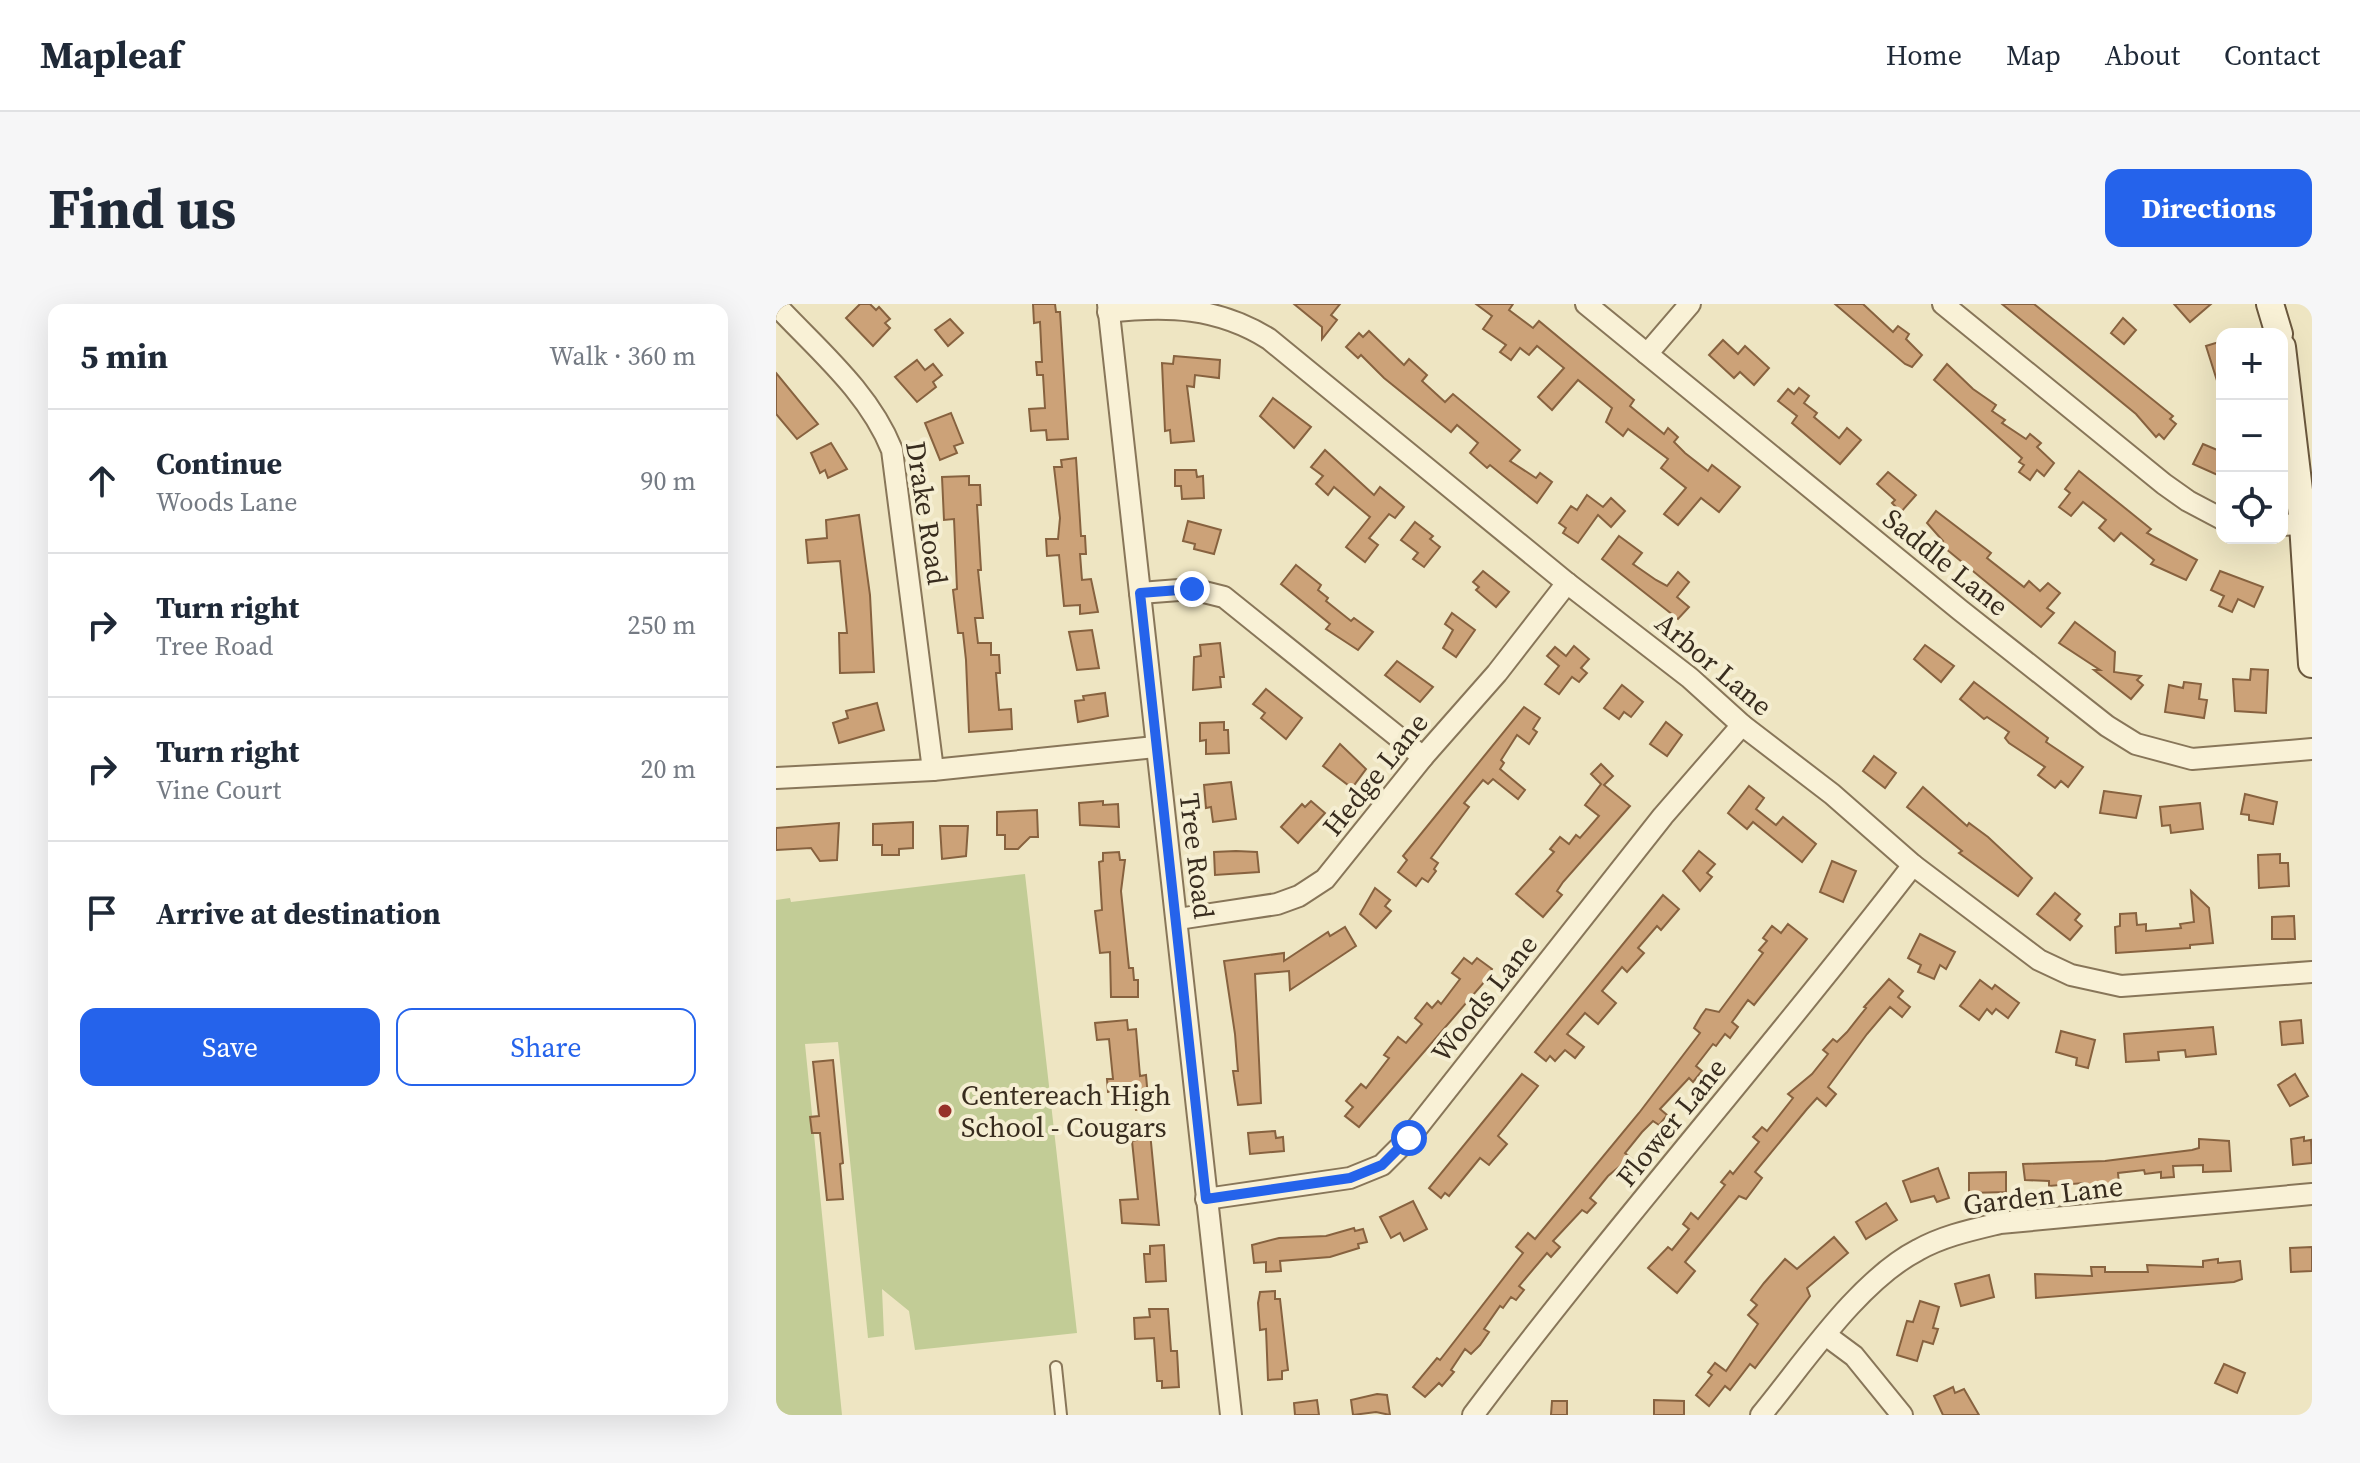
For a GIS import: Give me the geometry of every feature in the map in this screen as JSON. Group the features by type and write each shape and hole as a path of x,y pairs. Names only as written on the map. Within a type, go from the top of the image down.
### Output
{"street":[{"name":"Saddle Lane","path":"1586,304 1973,620 2107,726 2136,744 2192,759 2312,749"},
{"path":"1647,354 1690,304"},
{"path":"1943,304 2164,484 2216,515"},
{"path":"2270,304 2277,328"},
{"name":"Drake Road","path":"776,305 860,394 879,421 892,450 933,770"},
{"name":"Arbor Lane","path":"1108,308 1189,308 1228,317 1250,327 1299,363 1567,583 1690,678 1742,725 1832,794 1913,865 2039,960 2093,982 2152,985 2312,972"},
{"name":"Tree Road","path":"1108,308 1231,1415"},
{"path":"2285,400 2293,525 2312,664"},
{"name":"Hedge Lane","path":"1178,919 1254,911 1299,896 1325,879 1423,757 1497,673 1567,583"},
{"path":"1140,593 1192,589 1224,597 1423,757"},
{"name":"Woods Lane","path":"1206,1199 1350,1178 1382,1165 1409,1138 1663,816 1742,725"},
{"path":"776,778 933,770 1155,747"},
{"name":"Flower Lane","path":"1473,1415 1549,1314 1830,972 1913,865"},
{"name":"Garden Lane","path":"1761,1415 1872,1282 1919,1249 1957,1233 2000,1223 2312,1194"},
{"path":"1827,1336 1854,1356 1902,1415"}],"lane":[{"path":"1056,1367 1061,1415"}],"green space":[{"path":"1025,874 1077,1333 915,1350 909,1311 882,1289 884,1336 868,1338 838,1042 805,1044 842,1415 776,1415 776,900 790,898 791,902"}],"building":[{"path":"860,304 870,304 876,310 879,307 890,319 885,323 890,328 873,346 846,318"},
{"path":"1033,304 1055,304 1056,312 1060,312 1068,439 1047,440 1046,430 1031,431 1029,409 1045,408 1043,375 1037,375 1036,362 1042,362 1040,322 1034,323"},
{"path":"1294,304 1340,304 1331,315 1337,320 1322,339 1322,327"},
{"path":"1476,304 1513,304 1509,310 1533,328 1539,321 1634,400 1630,406 1664,434 1668,428 1678,437 1674,442 1685,453 1708,471 1712,465 1740,487 1719,512 1701,498 1678,525 1664,514 1686,488 1661,468 1668,459 1628,429 1623,436 1606,422 1612,408 1578,380 1552,410 1538,397 1564,368 1537,346 1529,355 1520,348 1511,360 1500,352 1506,345 1483,329 1492,316"},
{"path":"1835,304 1863,304 1893,332 1898,326 1909,334 1906,339 1922,355 1912,367 1905,364"},
{"path":"2002,304 2034,304 2173,416 2170,419 2176,424 2164,439 2159,434 2156,437 2136,414"},
{"path":"2174,304 2211,304 2190,322"},
{"path":"2123,318 2136,330 2124,344 2111,333"},
{"path":"950,319 963,333 948,346 935,330"},
{"path":"1369,331 1404,365 1409,359 1427,375 1422,381 1445,402 1453,394 1520,450 1510,461 1536,478 1540,473 1552,482 1537,503 1470,453 1478,443 1457,425 1451,432 1384,378 1361,355 1358,358 1346,347 1359,333 1363,337"},
{"path":"1723,340 1738,354 1745,346 1769,368 1754,385 1740,372 1734,378 1709,355"},
{"path":"2216,343 2216,378 2206,346"},
{"path":"1174,356 1220,360 1219,378 1195,375 1194,387 1187,386 1194,441 1171,443 1170,430 1165,431 1162,363 1173,364"},
{"path":"917,360 925,370 933,364 942,375 933,382 936,387 917,402 895,377"},
{"path":"1947,364 1973,389 1996,405 1992,411 2005,420 2002,423 2026,439 2030,434 2041,443 2037,447 2054,463 2044,476 2037,470 2030,480 2019,472 2024,465 2019,462 2022,458 1934,380"},
{"path":"776,373 818,424 797,439 776,414"},
{"path":"1799,388 1809,396 1804,403 1817,413 1814,417 1839,438 1847,428 1861,440 1840,464 1792,423 1797,416 1778,401 1788,389 1794,394"},
{"path":"1273,398 1311,427 1294,448 1260,416"},
{"path":"951,413 963,443 954,446 957,453 940,460 925,423"},
{"path":"831,443 847,469 828,478 825,470 820,473 811,453"},
{"path":"2203,444 2216,449 2216,474 2193,464"},
{"path":"1325,450 1374,495 1380,487 1404,507 1395,518 1389,514 1369,538 1378,545 1365,562 1346,547 1370,517 1334,487 1328,495 1316,484 1323,476 1311,467"},
{"path":"1076,458 1081,536 1085,536 1086,554 1080,554 1082,580 1091,579 1098,612 1080,614 1080,605 1064,606 1059,555 1047,556 1046,539 1058,539 1060,518 1054,467 1062,467 1061,460"},
{"path":"1175,470 1196,470 1197,477 1203,476 1204,498 1182,499 1181,486 1175,486"},
{"path":"2079,471 2151,529 2147,533 2197,560 2186,580 2151,564 2154,560 2121,533 2114,541 2099,528 2106,520 2083,502 2071,516 2059,507 2070,493 2065,489"},
{"path":"1888,472 1916,495 1901,512 1892,503 1895,500 1877,484"},
{"path":"969,476 969,485 980,485 981,505 977,505 981,570 978,570 983,618 975,618 978,643 991,643 991,655 999,655 1000,673 996,673 999,710 1011,709 1012,729 969,732 963,633 958,633 953,590 957,589 954,519 944,520 942,477"},
{"path":"1587,495 1603,507 1611,498 1625,511 1611,527 1598,515 1578,543 1563,533 1566,528 1559,523 1571,506 1577,510"},
{"path":"1936,511 1991,553 1987,558 2024,587 2029,581 2040,591 2048,583 2060,593 2047,608 2054,613 2041,627 1940,544 1943,541 1927,523"},
{"path":"859,515 870,595 874,672 840,673 839,633 847,633 840,561 808,563 806,540 827,538 826,520"},
{"path":"1188,521 1221,530 1214,554 1194,549 1195,544 1183,541"},
{"path":"1415,522 1433,536 1430,539 1440,547 1424,567 1413,559 1418,553 1401,540"},
{"path":"1619,536 1642,553 1633,564 1656,580 1667,586 1678,572 1689,582 1677,597 1689,607 1678,619 1602,559"},
{"path":"1296,565 1321,585 1318,590 1328,598 1326,601 1351,621 1354,618 1373,632 1358,650 1326,629 1330,624 1281,584"},
{"path":"1483,571 1509,592 1496,607 1476,590 1479,587 1473,582"},
{"path":"2220,571 2263,587 2254,607 2238,599 2232,612 2219,606 2224,596 2211,590"},
{"path":"1452,613 1475,630 1456,657 1443,648 1453,630 1445,624"},
{"path":"2075,622 2115,652 2114,672 2141,676 2137,680 2143,685 2131,699 2094,670 2100,670 2059,643"},
{"path":"1092,630 1099,668 1077,670 1069,632"},
{"path":"1220,643 1224,677 1220,677 1221,687 1193,690 1194,657 1201,656 1200,645"},
{"path":"1925,645 1954,666 1941,682 1914,659"},
{"path":"1574,646 1589,659 1581,668 1587,673 1579,682 1572,677 1559,694 1545,684 1559,666 1547,656 1555,647 1566,656"},
{"path":"1397,661 1433,687 1420,702 1385,675"},
{"path":"2251,669 2268,670 2266,713 2235,711 2233,679 2250,680"},
{"path":"1974,682 2048,738 2046,742 2083,767 2068,787 2061,781 2055,788 2038,775 2045,767 2009,743 2005,738 2009,732 1987,717 1984,719 1960,699"},
{"path":"2184,682 2201,684 2199,699 2207,700 2204,718 2165,712 2169,685 2183,688"},
{"path":"1622,685 1643,702 1631,717 1624,712 1619,719 1604,708"},
{"path":"1266,689 1302,718 1286,739 1261,718 1265,713 1253,704"},
{"path":"1105,693 1108,716 1078,722 1075,701 1084,700 1083,696"},
{"path":"877,703 884,730 839,743 833,723 848,718 846,711"},
{"path":"1524,707 1540,718 1533,729 1537,732 1529,744 1517,735 1501,760 1504,763 1500,769 1525,790 1518,799 1493,779 1488,784 1483,780 1464,803 1469,807 1431,858 1438,863 1434,869 1436,871 1428,882 1422,878 1416,886 1398,872 1407,860 1403,856"},
{"path":"1224,722 1224,730 1228,730 1229,753 1206,754 1206,740 1200,741 1200,723"},
{"path":"1666,722 1682,735 1667,756 1650,744"},
{"path":"1340,744 1366,769 1352,788 1323,766"},
{"path":"1874,756 1896,773 1885,788 1863,771"},
{"path":"1601,764 1613,776 1604,785 1630,806 1563,882 1557,891 1562,895 1543,917 1516,894 1554,852 1550,849 1560,837 1569,844 1576,835 1580,838 1599,816 1585,805 1601,784 1591,774"},
{"path":"1231,782 1236,819 1213,822 1211,807 1206,808 1204,785"},
{"path":"1749,786 1764,798 1756,809 1776,825 1783,817 1816,844 1802,862 1753,822 1747,829 1728,813"},
{"path":"1923,787 1967,826 1969,823 1988,837 2032,878 2018,896 1959,853 1962,851 1907,807"},
{"path":"2104,791 2141,796 2136,818 2100,813"},
{"path":"2245,794 2277,802 2273,824 2249,820 2249,815 2241,814"},
{"path":"1103,801 1103,805 1118,804 1119,827 1080,825 1079,803"},
{"path":"1311,801 1325,813 1298,843 1281,827 1302,804 1305,807"},
{"path":"2200,803 2203,829 2171,833 2170,825 2162,826 2160,807"},
{"path":"1037,810 1038,837 1030,837 1018,849 1005,849 1005,835 997,835 997,812"},
{"path":"913,822 913,848 899,849 899,855 882,855 882,845 873,845 873,824"},
{"path":"839,823 837,860 820,861 811,848 776,850 776,828"},
{"path":"940,826 968,826 966,856 942,859"},
{"path":"1699,851 1715,864 1707,873 1712,877 1700,891 1683,871"},
{"path":"1119,852 1120,860 1125,860 1121,891 1129,968 1133,968 1134,980 1138,980 1138,997 1111,997 1110,952 1100,953 1095,911 1102,910 1099,862 1103,861 1103,853"},
{"path":"1214,852 1257,852 1259,872 1215,875"},
{"path":"2280,854 2280,863 2288,863 2289,886 2259,888 2258,855"},
{"path":"1832,861 1856,871 1843,902 1820,892"},
{"path":"1375,888 1390,900 1385,906 1391,911 1376,928 1360,914"},
{"path":"2191,891 2209,908 2213,943 2190,945 2190,948 2116,953 2115,927 2120,926 2120,914 2136,913 2137,925 2146,924 2146,931 2181,928 2180,924 2194,922"},
{"path":"2055,893 2080,914 2075,920 2082,926 2070,940 2037,914"},
{"path":"1663,895 1679,909 1661,930 1657,926 1638,948 1644,953 1627,972 1622,967 1602,991 1616,1003 1598,1024 1585,1013 1567,1034 1584,1047 1575,1058 1565,1050 1555,1061 1550,1056 1546,1061 1535,1052"},
{"path":"2294,916 2295,939 2272,939 2272,917"},
{"path":"1788,924 1807,939 1754,1005 1748,1000 1732,1022 1738,1027 1730,1038 1725,1034 1716,1046 1713,1044 1696,1066 1702,1071 1693,1082 1689,1078 1660,1109 1667,1115 1659,1125 1653,1121 1625,1153 1632,1159 1624,1169 1620,1166 1608,1176 1590,1198 1596,1203 1587,1213 1582,1210 1553,1241 1560,1247 1551,1257 1547,1253 1519,1286 1524,1290 1516,1300 1511,1297 1503,1308 1500,1306 1484,1329 1489,1332 1480,1345 1471,1354 1465,1349 1451,1370 1454,1372 1442,1386 1439,1383 1425,1397 1413,1387 1437,1358 1440,1360 1523,1253 1516,1247 1528,1233 1535,1239 1639,1113 1700,1033 1694,1028 1706,1009 1719,1012 1763,953 1759,950 1767,941 1763,938 1772,926 1781,933"},
{"path":"1345,927 1356,946 1290,990 1289,971 1255,974 1261,1103 1238,1105 1233,1071 1238,1071 1235,1034 1224,961 1284,953 1284,961 1328,932 1330,936"},
{"path":"1920,934 1955,952 1946,969 1940,965 1934,979 1918,972 1921,965 1908,958"},
{"path":"1464,958 1472,964 1477,958 1492,969 1486,980 1359,1127 1345,1116 1353,1107 1346,1101 1361,1084 1366,1088 1389,1058 1384,1055 1398,1037 1406,1043 1422,1024 1415,1018 1427,1003 1432,1008 1438,1001 1441,1004 1460,979 1452,973"},
{"path":"1889,979 1903,991 1898,997 1910,1007 1902,1017 1890,1007 1867,1034 1828,1087 1836,1094 1826,1106 1817,1098 1807,1109 1755,1172 1762,1178 1746,1199 1739,1196 1685,1262 1695,1271 1677,1293 1648,1268 1668,1247 1672,1250 1689,1229 1683,1224 1691,1213 1698,1219 1725,1185 1721,1182 1730,1171 1733,1174 1759,1142 1753,1137 1762,1127 1767,1131 1793,1098 1788,1094 1812,1074 1828,1054 1823,1050 1833,1039 1837,1042 1847,1032"},
{"path":"1980,980 1992,989 1995,985 2019,1003 2008,1018 1996,1009 1992,1014 1987,1009 1979,1020 1960,1006"},
{"path":"1127,1020 1128,1030 1136,1029 1140,1076 1146,1075 1149,1109 1136,1110 1135,1102 1119,1104 1118,1091 1108,1092 1107,1079 1113,1079 1109,1039 1097,1040 1095,1023"},
{"path":"2301,1020 2303,1043 2282,1045 2280,1022"},
{"path":"2213,1027 2216,1054 2186,1057 2185,1050 2158,1052 2159,1060 2126,1062 2124,1034"},
{"path":"2061,1031 2095,1040 2088,1068 2076,1065 2077,1058 2056,1052"},
{"path":"833,1060 843,1163 840,1164 843,1199 827,1200 820,1133 812,1133 810,1117 819,1116 813,1062"},
{"path":"1522,1074 1538,1086 1498,1136 1507,1144 1489,1165 1480,1158 1449,1196 1445,1193 1441,1198 1429,1188"},
{"path":"2295,1074 2308,1096 2290,1106 2278,1085"},
{"path":"1275,1131 1276,1138 1283,1137 1284,1151 1250,1154 1248,1133"},
{"path":"1150,1132 1159,1225 1122,1223 1120,1200 1138,1199 1132,1141 1137,1140 1137,1133"},
{"path":"2304,1137 2304,1141 2311,1140 2312,1163 2293,1165 2291,1139"},
{"path":"2199,1139 2229,1141 2231,1171 2203,1172 2203,1165 2173,1166 2174,1177 2161,1178 2161,1172 2145,1174 2144,1170 2118,1173 2119,1184 2083,1187 2083,1183 2049,1186 2049,1181 2025,1180 2023,1164 2105,1161 2192,1150 2199,1148"},
{"path":"1938,1168 1949,1198 1937,1202 1934,1196 1911,1202 1903,1181"},
{"path":"2006,1172 2006,1192 1969,1193 1969,1173"},
{"path":"1413,1201 1427,1229 1404,1241 1400,1233 1391,1238 1380,1217"},
{"path":"1886,1203 1897,1220 1866,1239 1856,1222"},
{"path":"1354,1228 1355,1231 1363,1229 1367,1242 1358,1244 1359,1248 1330,1257 1280,1261 1281,1271 1266,1272 1266,1262 1254,1263 1252,1245 1279,1238 1326,1236"},
{"path":"1834,1237 1848,1253 1807,1288 1810,1296 1755,1368 1750,1364 1730,1390 1725,1386 1709,1406 1696,1395 1712,1375 1708,1372 1715,1363 1726,1371 1758,1324 1748,1315 1757,1305 1751,1300 1785,1259 1797,1269"},
{"path":"1164,1245 1166,1281 1146,1282 1144,1254 1150,1254 1150,1246"},
{"path":"2312,1247 2312,1271 2291,1272 2290,1248"},
{"path":"2218,1259 2218,1263 2240,1261 2242,1279 2036,1298 2035,1274 2092,1276 2091,1267 2105,1267 2105,1272 2148,1272 2147,1265 2203,1267 2203,1261"},
{"path":"1989,1275 1994,1297 1961,1306 1955,1284"},
{"path":"1275,1291 1275,1299 1280,1299 1288,1370 1282,1371 1282,1379 1268,1380 1266,1329 1260,1330 1258,1303 1260,1292"},
{"path":"1920,1301 1939,1307 1933,1328 1938,1329 1933,1344 1923,1341 1917,1361 1897,1355 1907,1321 1913,1322"},
{"path":"1149,1309 1168,1309 1171,1351 1177,1351 1179,1387 1162,1388 1162,1381 1157,1381 1154,1338 1135,1339 1134,1318 1150,1317"},
{"path":"2224,1364 2245,1373 2237,1393 2215,1383"},
{"path":"1953,1387 1955,1393 1964,1389 1979,1415 1943,1415 1934,1396"},
{"path":"1387,1395 1390,1415 1376,1412 1353,1415 1351,1400"},
{"path":"1317,1400 1319,1415 1295,1415 1294,1403"},
{"path":"1654,1400 1684,1401 1684,1415 1654,1415"},
{"path":"1552,1401 1567,1401 1567,1415 1551,1415"}],"place":[{"name":"Centereach High School - Cougars","path":"945,1111"}],"route":[{"path":"1192,589 1140,593 1155,747 1178,919 1206,1199 1350,1178 1382,1165 1409,1138"}]}
